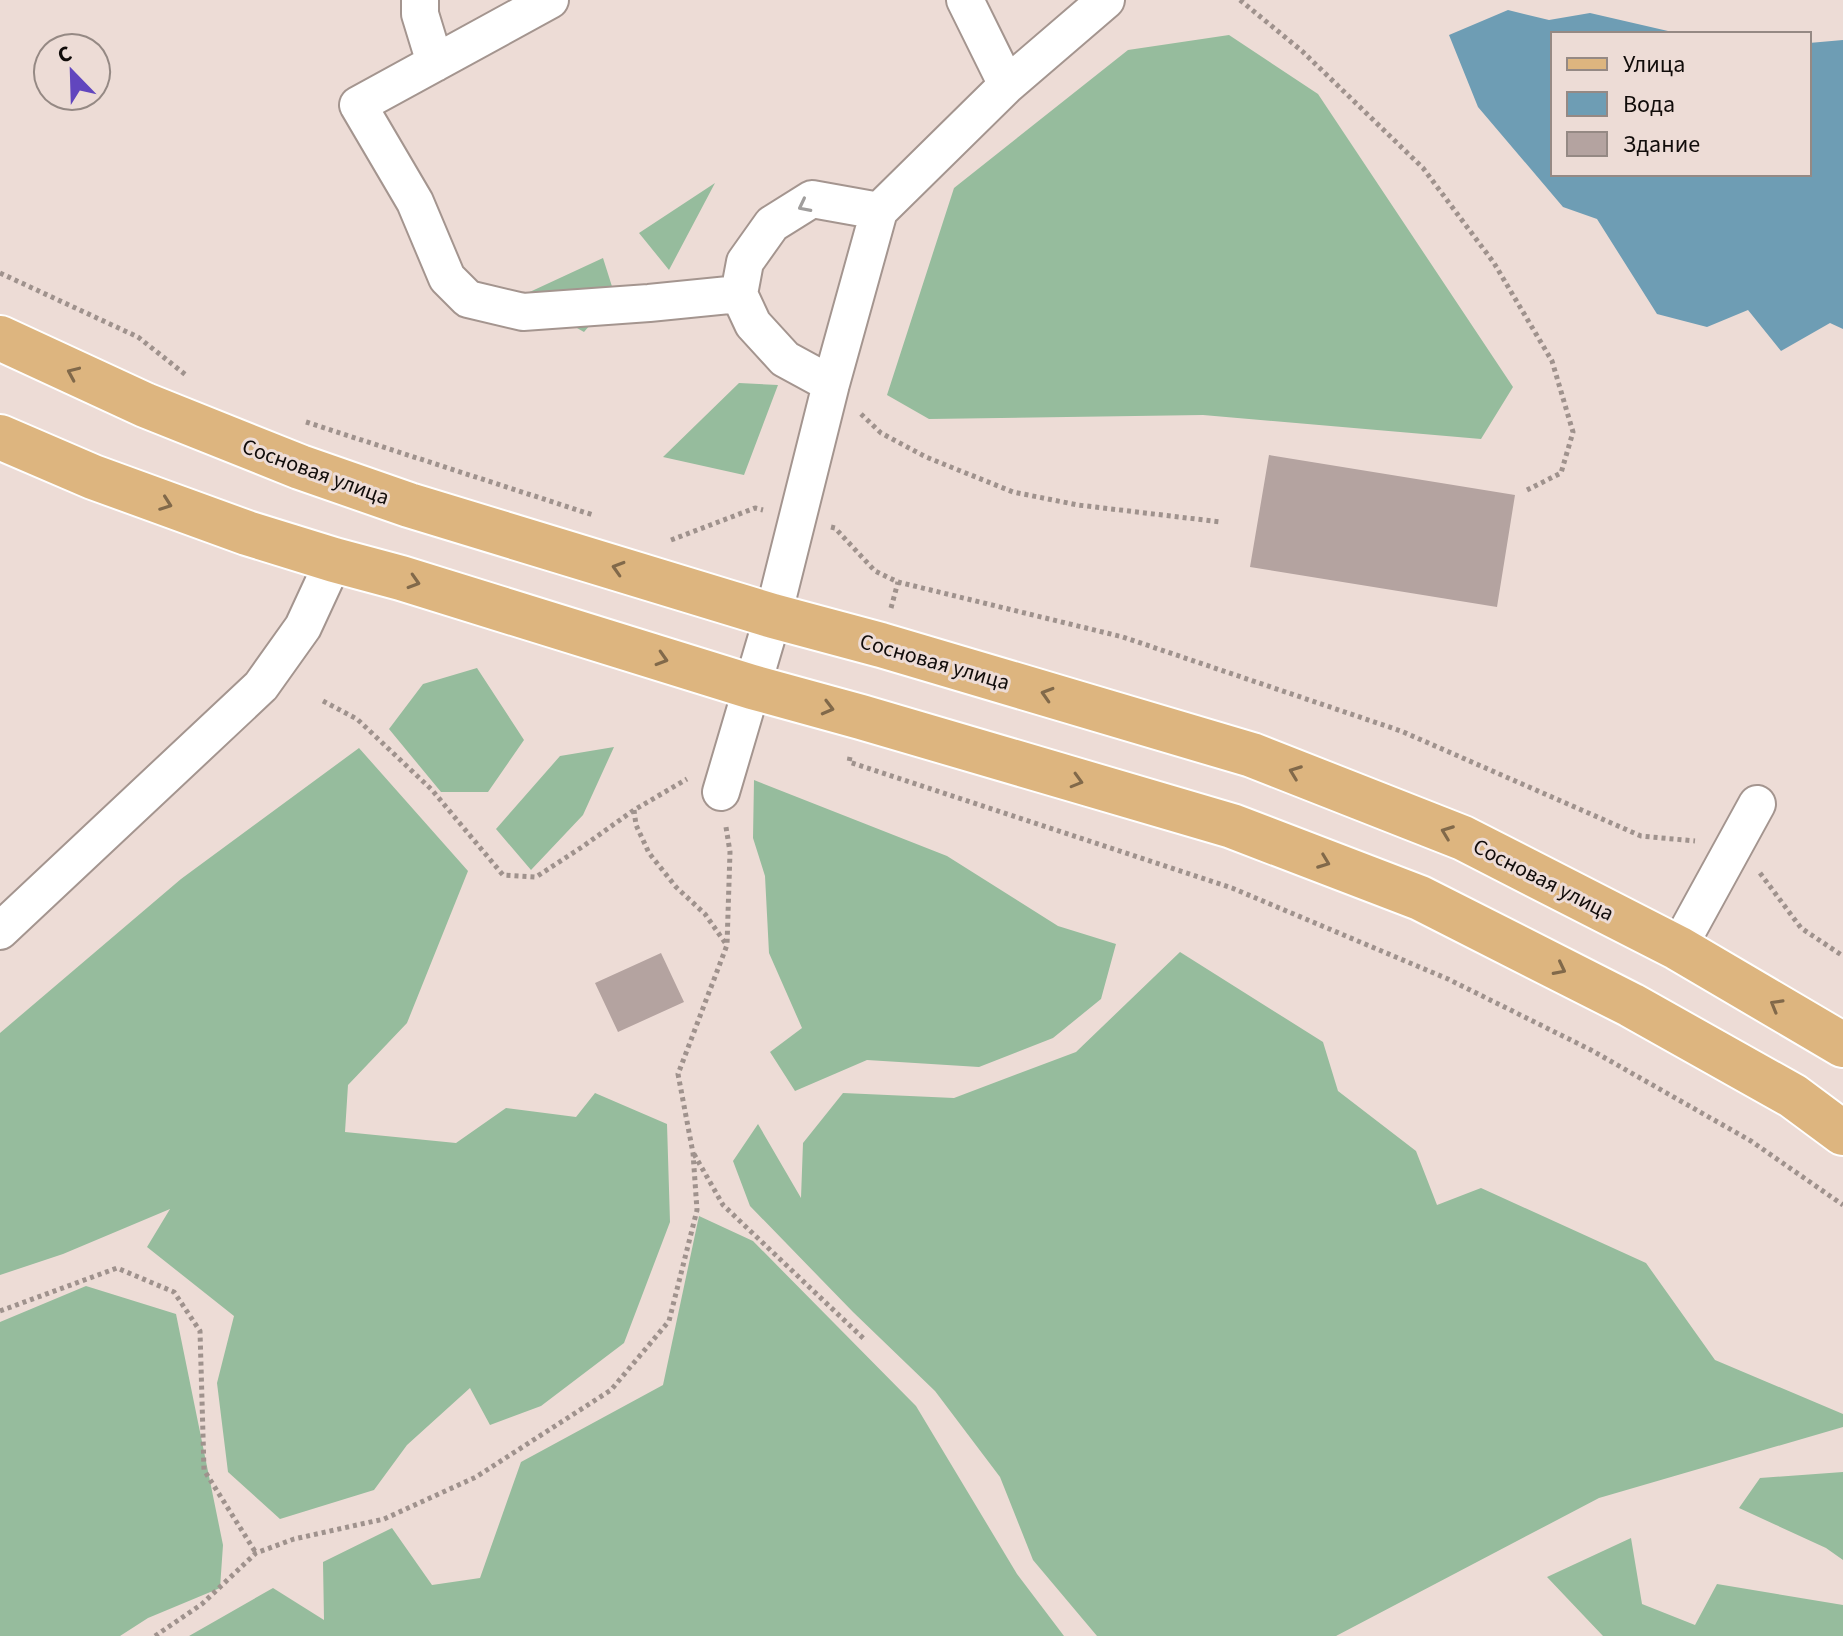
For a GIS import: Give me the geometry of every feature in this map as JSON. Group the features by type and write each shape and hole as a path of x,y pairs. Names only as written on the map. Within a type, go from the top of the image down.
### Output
{"main road":[{"name":"Сосновая улица","path":"0,338 145,405 300,467 409,505 773,616 1252,755 1463,838 1678,948 1843,1045"},
{"path":"0,437 107,482 247,533 752,687 1232,826 1420,898 1631,1005 1793,1096 1843,1133"}],"lane":[{"path":"420,0 420,14 435,63"},
{"path":"550,0 358,105 415,202 447,278 468,299 523,312 739,294"},
{"path":"965,0 1007,85"},
{"path":"725,778 773,616 831,384 879,211 1007,85 1106,0"},
{"path":"831,384 785,359 753,324 739,294 745,262 772,224 812,199 879,211"},
{"path":"0,931 261,686 303,627 334,560"},
{"path":"1678,948 1757,804"}],"path":[{"path":"1240,0 1302,51 1423,168 1494,263 1552,361 1573,432 1561,473 1527,490"},
{"path":"0,273 138,337 193,380"},
{"path":"831,384 881,433 926,457 1013,492 1078,505 1221,522"},
{"path":"294,418 597,516"},
{"path":"657,535 672,540 755,508 835,528 875,571 898,582 1123,637 1401,731 1641,836 1704,842 1758,870 1801,928 1843,956"},
{"path":"881,645 898,582"},
{"path":"323,701 357,719 432,790 503,875 536,877 634,810 692,776 725,778"},
{"path":"861,717 849,762 1232,888 1448,979 1591,1050 1725,1126 1843,1205"},
{"path":"634,810 636,825 649,853 676,887 705,914 727,945"},
{"path":"155,1636 202,1604 256,1553 294,1539 384,1519 476,1477 611,1390 669,1321 697,1210 693,1153 678,1074 727,945 730,852"},
{"path":"693,1153 723,1205 864,1339"},
{"path":"0,1311 117,1268 174,1292 200,1331 204,1470 256,1553"}],"green space":[{"path":"1229,35 1318,94 1513,387 1481,439 1203,415 929,419 887,395 954,188 1128,50"},
{"path":"715,183 669,270 639,233"},
{"path":"603,258 615,296 584,332 521,296"},
{"path":"739,383 778,385 744,475 663,457"},
{"path":"477,668 524,740 488,792 441,792 389,729 423,684"},
{"path":"614,747 583,815 531,870 496,829 560,756"},
{"path":"359,748 468,871 407,1023 348,1085 345,1132 456,1143 506,1108 576,1117 595,1093 667,1124 670,1222 624,1343 541,1406 490,1425 470,1388 407,1445 374,1490 280,1519 228,1472 217,1383 234,1316 147,1247 170,1209 63,1254 0,1275 0,1033 181,879"},
{"path":"754,780 947,856 1058,926 1116,944 1101,999 1053,1038 979,1067 867,1060 795,1091 770,1052 802,1028 769,953 765,876 753,838"},
{"path":"1180,952 1323,1042 1338,1091 1416,1151 1437,1205 1481,1188 1646,1263 1715,1360 1843,1414 1843,1427 1599,1498 1336,1636 1097,1636 1033,1560 1000,1477 935,1391 750,1206 733,1161 758,1124 801,1198 803,1143 843,1093 954,1098 1076,1052"},
{"path":"699,1216 753,1241 916,1406 1017,1574 1064,1636 189,1636 273,1588 324,1620 323,1562 392,1528 432,1585 480,1578 521,1462 663,1385"},
{"path":"86,1286 176,1314 223,1545 220,1588 148,1618 120,1636 0,1636 0,1322"},
{"path":"1843,1472 1843,1560 1826,1548 1739,1508 1760,1478"},
{"path":"1631,1538 1642,1604 1695,1625 1717,1584 1843,1605 1843,1636 1603,1636 1547,1577"}],"water":[{"path":"1508,10 1549,20 1590,13 1672,32 1551,32 1551,176 1811,176 1811,43 1843,40 1843,329 1830,323 1781,351 1748,310 1707,327 1657,314 1597,219 1563,207 1478,107 1449,35"}],"building":[{"path":"1269,455 1515,495 1497,607 1250,567"},
{"path":"661,953 684,1002 618,1032 595,983"}]}
